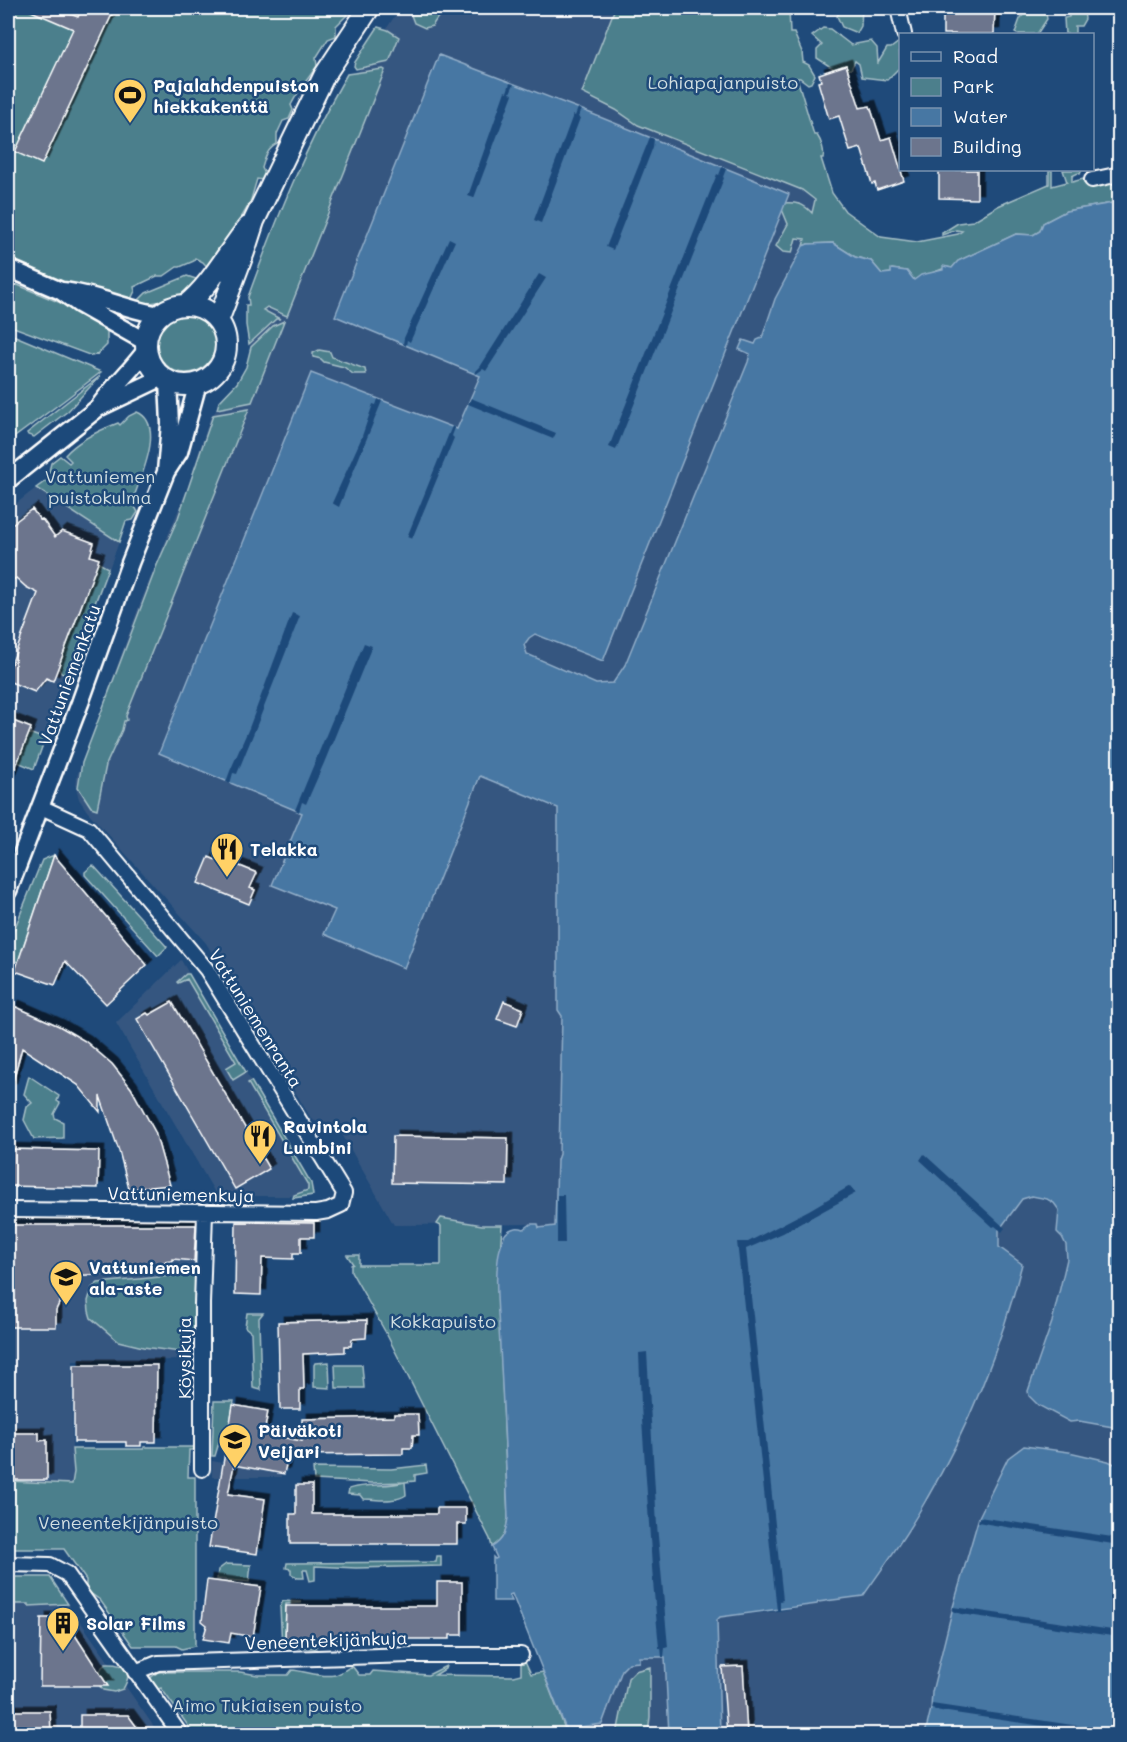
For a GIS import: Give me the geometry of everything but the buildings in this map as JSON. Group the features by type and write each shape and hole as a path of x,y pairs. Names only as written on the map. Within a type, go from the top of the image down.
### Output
{"main road":[{"path":"218,321 254,221 324,76 369,8"},
{"path":"186,305 207,311 218,321 225,338 224,357 214,373 198,383 180,384 165,379 153,368 147,345 151,327 160,315 172,308 186,305 198,296 232,246 254,221"}],"street":[{"path":"898,8 904,33"},
{"path":"1092,180 1119,174"},
{"path":"8,268 61,291 78,304 147,345 136,364 111,389 98,408"},
{"path":"61,291 82,293 128,308 160,315"},
{"path":"8,480 98,408 165,379"},
{"name":"Vattuniemenkatu","path":"165,379 170,424 166,472"},
{"name":"Vattuniemenkatu","path":"8,891 130,563 166,472 179,452 184,439 198,383"},
{"name":"Vattuniemenranta","path":"41,807 89,829 207,970 344,1193"},
{"name":"Vattuniemenkuja","path":"8,1210 316,1213 328,1211 341,1204 344,1193"},
{"name":"Köysikuja","path":"202,1469 202,1304 205,1212"},
{"path":"8,1564 50,1565 67,1574 180,1734"},
{"name":"Veneentekijänkuja","path":"135,1672 158,1663 410,1655 521,1655"}],"shaded area":[{"path":"400,8 615,8 584,87 638,125 802,190 815,200 803,246 775,299 762,338 755,344 743,340 739,349 750,354 748,362 625,665 613,683 596,684 527,654 524,645 535,634 603,660 733,335 729,170 439,55 335,315 480,376 457,429 311,373 159,752 302,813 272,885 335,910 325,934 404,968 480,775 559,808 558,1010 562,1016 559,1154 555,1226 539,1229 538,1224 394,1225 339,1129 312,1120 206,943 87,811 79,799 76,787 77,776 141,601 187,489 210,418 243,376 251,355 248,321 349,86"},
{"path":"36,488 119,542 34,769 8,758 8,510"},
{"path":"181,960 314,1190 304,1196 217,1196 116,1023"},
{"path":"1032,1196 1054,1203 1059,1210 1057,1224 1066,1245 1067,1259 1052,1322 1028,1391 1029,1396 1038,1405 1070,1422 1079,1421 1119,1428 1119,1466 1070,1452 1025,1446 1008,1458 957,1594 932,1692 932,1704 924,1734 720,1734 717,1620 720,1617 780,1611 817,1604 817,1602 863,1596 926,1500 954,1449 996,1349 1015,1292 1022,1264 999,1247 999,1230 1022,1199"},
{"path":"8,1223 196,1224 195,1360 73,1361 74,1472 72,1486 8,1486"},
{"name":"Päiväkoti Veijari","path":"212,1461 281,1474 281,1477 212,1477"},
{"path":"8,1604 68,1604 159,1734 8,1734"},
{"path":"639,1657 666,1657 669,1734 567,1734 566,1729 602,1724 622,1670 629,1662 639,1662"}],"green space":[{"path":"8,8 354,8 336,26 336,36 328,39 316,58 317,66 294,99 289,119 283,121 277,134 277,144 265,157 262,168 265,174 263,180 257,179 250,203 210,270 203,262 195,258 194,261 177,267 164,276 157,276 134,287 135,291 131,299 119,302 8,270 8,51 12,51 8,44"},
{"path":"411,8 441,8 442,11 432,26 425,28 414,23"},
{"name":"Lohiapajanpuisto","path":"615,8 789,8 790,33 794,33 802,52 803,62 809,65 815,75 808,84 797,78 814,135 817,135 822,146 823,158 821,158 832,193 845,211 881,237 917,242 958,234 962,231 956,230 942,235 942,233 958,223 973,221 998,206 1049,184 1049,171 1052,171 1052,186 1067,182 1063,171 1082,171 1080,174 1072,176 1072,182 1119,174 1119,202 1066,211 1043,223 1040,231 1033,235 1016,234 958,261 952,268 947,267 914,280 906,271 892,269 891,273 882,274 871,261 855,257 833,243 803,246 805,239 796,238 792,253 783,252 776,246 788,224 781,207 782,203 799,204 812,213 815,200 802,190 638,125 616,110 582,93"},
{"path":"842,8 862,8 861,26 857,33 842,27 837,16"},
{"path":"1028,8 1041,8 1046,13 1047,19 1038,33 1015,33 1020,19"},
{"path":"1069,8 1084,10 1085,19 1081,26 1075,26 1075,33 1065,33 1064,18 1069,17"},
{"path":"378,27 399,37 389,62 356,69 355,62"},
{"path":"823,28 830,29 851,45 871,41 877,48 878,63 887,48 899,42 899,68 887,80 862,77 859,64 855,61 851,69 837,71 817,58 817,50 822,45 812,36"},
{"path":"385,70 287,316 267,307 263,310 280,319 276,319 249,344 246,325 248,297 281,211 318,128 347,74"},
{"path":"187,276 202,281 189,292 176,297 155,302 136,303 146,293"},
{"path":"8,281 80,311 107,326 107,345 98,354 92,356 8,325"},
{"path":"180,315 192,315 207,323 215,338 215,350 207,365 192,373 180,373 165,365 157,350 157,338 165,323"},
{"path":"284,321 252,402 217,409 219,402 237,383 246,367 251,347 273,326"},
{"path":"8,333 101,372 8,442"},
{"path":"319,350 330,352 332,357 365,369 366,374 353,374 344,367 313,357 313,353"},
{"path":"100,376 68,411 34,437 28,435 27,433"},
{"path":"249,409 126,716 127,720 124,721 106,765 97,809 91,807 78,787 82,763 157,565 178,518 213,415"},
{"name":"Vattuniemen puistokulma","path":"137,412 146,418 150,428 150,440 145,467 132,502 138,512 133,520 126,521 119,542 36,488 47,480 51,463 60,456 69,463 71,461 65,455 76,445 104,429 118,423 120,425"},
{"path":"97,562 108,568 68,676 61,673 58,667"},
{"path":"29,733 45,739 34,769 8,758 8,749 21,754"},
{"path":"54,855 18,962 8,959 8,945 42,860"},
{"path":"93,865 167,947 158,956 85,875 85,872"},
{"path":"189,974 246,1072 233,1080 226,1068 236,1062 187,979 177,982"},
{"path":"29,1076 59,1096 57,1101 60,1103 54,1114 55,1118 63,1122 63,1138 34,1139 24,1120 27,1107 32,1103 24,1094"},
{"path":"251,1081 311,1183 313,1195 293,1198 294,1195 308,1190 308,1185 248,1083"},
{"name":"Kokkapuisto","path":"441,1218 482,1225 502,1225 498,1284 508,1518 504,1535 492,1547 386,1333 351,1271 353,1264 347,1255 359,1255 359,1265 441,1265 441,1226 437,1224"},
{"path":"196,1275 195,1354 118,1341 91,1318 88,1301 92,1288 98,1283"},
{"path":"247,1313 263,1313 259,1318 261,1390 253,1388 251,1332 245,1327"},
{"path":"329,1362 330,1388 314,1387 315,1363"},
{"path":"335,1365 362,1365 364,1388 336,1388"},
{"path":"214,1401 234,1401 228,1434 220,1439 215,1456 212,1456"},
{"name":"Veneentekijänpuisto","path":"144,1447 194,1447 194,1450 189,1450 188,1477 195,1477 195,1646 182,1649 176,1646 133,1646 100,1600 86,1590 86,1580 64,1549 8,1549 8,1481 72,1484 74,1472 72,1449 144,1449"},
{"path":"426,1465 427,1473 415,1475 415,1481 314,1480 313,1468 391,1469"},
{"path":"405,1482 406,1495 396,1499 363,1499 360,1495 348,1494 349,1489 356,1487"},
{"path":"437,1556 441,1556 441,1566 356,1568 315,1566 315,1580 310,1581 307,1570 303,1570 304,1578 298,1578 291,1574 291,1569 286,1568 287,1563 436,1562"},
{"path":"226,1564 251,1565 249,1582 217,1579 218,1570"},
{"name":"Veneentekijänpuisto","path":"8,1577 50,1577 68,1604 29,1606 29,1604 8,1604"},
{"path":"283,1601 301,1602 286,1604 285,1644 317,1644 316,1648 282,1647 280,1607"},
{"name":"Aimo Tukiaisen puisto","path":"521,1661 525,1661 531,1674 543,1672 567,1734 194,1734 161,1688 156,1690 149,1679 158,1672 240,1672 258,1675 288,1675 292,1670 329,1676 339,1674 352,1666 359,1675 370,1675 373,1671 428,1675 446,1666 435,1675 513,1676 521,1674"},
{"path":"106,1664 118,1665 126,1669 128,1677 123,1689 114,1692 103,1690 96,1682 102,1667"},
{"path":"650,1667 648,1734 617,1734 628,1678 635,1671"}],"water":[{"path":"439,55 580,109 789,194 603,661 535,634 524,645 527,654 596,684 613,683 625,665 748,362 750,354 739,349 743,340 755,344 762,338 775,299 803,246 833,243 855,257 871,261 882,274 891,273 891,269 907,271 914,280 921,275 943,270 943,266 952,268 958,261 1016,234 1033,235 1040,231 1043,223 1066,211 1119,202 1119,1428 1079,1421 1070,1422 1038,1405 1029,1396 1028,1391 1052,1322 1067,1259 1066,1245 1057,1232 1059,1210 1054,1203 1032,1196 1022,1199 999,1230 999,1247 1022,1264 1014,1295 994,1355 970,1415 942,1472 904,1537 863,1596 720,1617 717,1620 720,1734 669,1734 665,1657 639,1657 639,1662 629,1663 622,1670 602,1724 566,1729 512,1594 509,1595 512,1601 493,1601 493,1557 497,1558 492,1547 504,1535 508,1518 497,1290 500,1248 504,1236 515,1228 524,1229 531,1224 538,1224 539,1228 555,1226 562,1016 558,1010 558,808 480,776 404,968 324,934 335,910 272,885 302,813 159,753 311,373 457,429 480,376 335,316"},
{"path":"1024,1446 1069,1452 1108,1461 1119,1466 1119,1734 925,1734 931,1709 932,1692 953,1607 979,1517 1008,1458"}],"pier":[{"path":"510,83 514,84 510,93 513,94 474,198 468,196 505,91 507,92"},
{"path":"578,108 582,110 578,117 580,118 541,223 534,220 573,115 575,116"},
{"path":"650,137 654,139 653,147 613,250 606,247"},
{"path":"722,167 726,169 724,178 616,450 609,447 717,174 719,175"},
{"path":"449,238 455,241 410,342 407,340 406,346 403,344 404,338"},
{"path":"539,274 546,278 486,371 483,369 474,373 480,367"},
{"path":"471,398 556,433 553,439 468,404"},
{"path":"378,399 382,401 339,507 332,503 361,439 373,404 376,405"},
{"path":"452,426 455,428 452,436 454,438 412,539 407,537"},
{"path":"292,613 300,616 237,774 233,773 230,784 226,782"},
{"path":"364,643 372,646 306,804 302,802 299,812 295,810"},
{"path":"924,1154 1005,1228 1002,1232 995,1226 993,1227 920,1160"},
{"path":"850,1186 856,1193 783,1233 746,1249 783,1600 780,1601 780,1611 777,1611 737,1242 748,1242"},
{"path":"557,1195 564,1195 565,1243 557,1243"},
{"path":"647,1352 657,1525 668,1647 665,1648 664,1657 659,1648 641,1406 639,1353"},
{"path":"979,1517 1119,1538 1119,1545 988,1524 978,1522"},
{"path":"953,1607 1119,1631 1119,1637 961,1614 952,1611"},
{"path":"932,1704 1119,1732 1119,1734 1097,1734 941,1711 931,1709"}],"place":[{"name":"Pajalahdenpuiston hiekkakenttä","path":"130,124"},
{"name":"Telakka","path":"227,878"},
{"name":"Ravintola Lumbini","path":"260,1165"},
{"name":"Vattuniemen ala-aste","path":"66,1306"},
{"name":"Päiväkoti Veijari","path":"235,1469"},
{"name":"Solar Films","path":"63,1652"}]}
